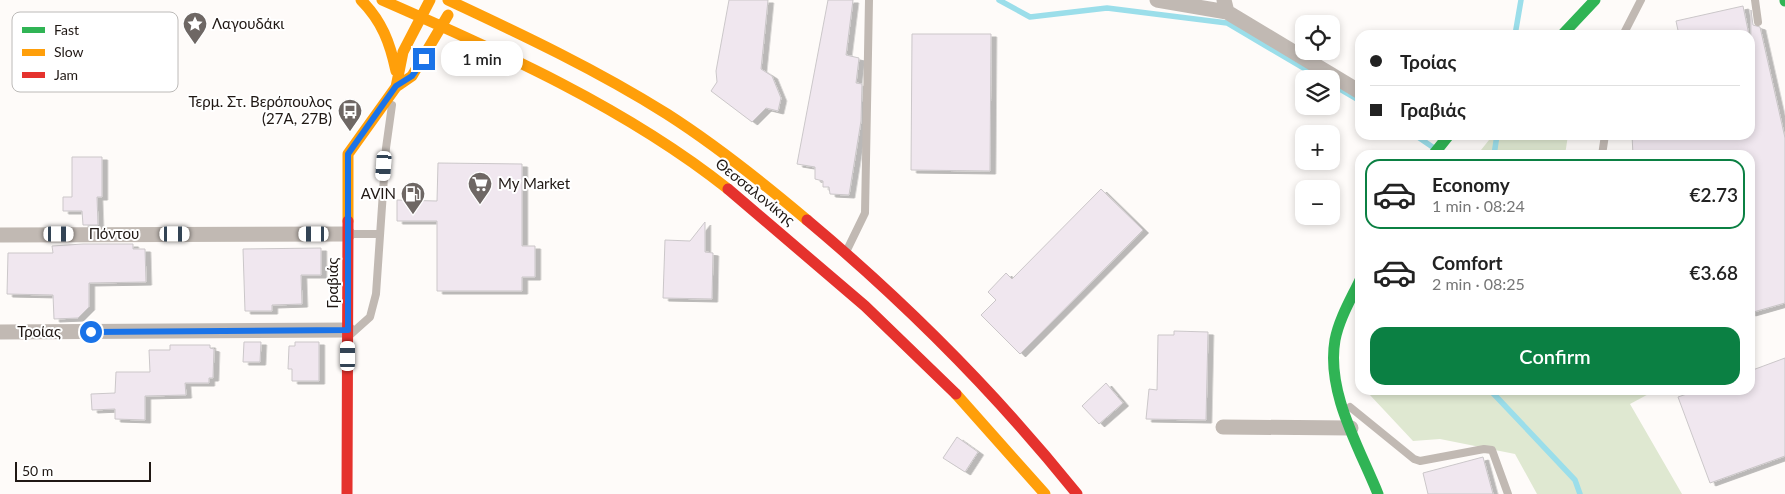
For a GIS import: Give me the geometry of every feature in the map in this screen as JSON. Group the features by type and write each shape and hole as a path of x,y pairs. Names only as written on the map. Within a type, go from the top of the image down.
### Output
{"main road":[{"path":"361,0 374,12 385,28 396,71 396,86"},
{"name":"Θεσσαλονίκης","path":"382,0 442,26 617,115 663,141 700,167 788,238 904,341 988,426 1045,494"},
{"path":"396,71 402,51 430,0"},
{"path":"1567,30 1595,0"},
{"name":"Θεσσαλονίκης","path":"452,2 585,68 698,134 758,178 846,252 950,350 1001,404 1077,494"},
{"name":"Γραβιάς","path":"347,494 348,154 396,86 412,76 442,26 452,2"},
{"path":"1355,291 1339,326 1334,348 1335,370 1351,428 1378,494"}],"street":[{"path":"1157,0 1225,6 1355,89"},
{"name":"Πόντου","path":"0,235 348,234"},
{"name":"Τροίας","path":"0,332 348,333"},
{"path":"1223,427 1351,428"}],"lane":[{"path":"846,252 865,213 869,0"},
{"path":"1626,30 1641,0"},
{"path":"1755,0 1758,22"},
{"path":"348,333 360,328 370,317 374,305 386,148 396,86"},
{"path":"348,234 380,234"},
{"path":"1342,400 1414,460 1420,461 1484,449 1492,450 1508,494"}],"green space":[{"path":"1489,140 1567,140 1566,150 1481,150"},
{"path":"1370,395 1647,395 1630,404 1682,494 1537,494 1515,454 1440,439 1413,441"}],"building":[{"path":"729,0 768,0 761,69 772,76 781,98 778,111 766,108 752,122 711,91 717,82 716,71"},
{"path":"828,0 853,0 846,55 859,58 856,83 862,84 861,121 849,195 830,194 829,187 823,187 823,181 815,179 815,167 797,164"},
{"path":"1743,6 1748,30 1678,30 1676,21"},
{"path":"1751,10 1753,25 1760,27 1785,138 1785,303 1755,312 1755,150 1633,150 1632,140 1755,140 1755,30 1751,30"},
{"path":"912,34 991,34 990,171 911,170"},
{"path":"72,157 102,157 102,197 97,197 98,225 83,225 82,211 63,211 63,197 72,197"},
{"name":"My Market","path":"438,163 522,164 522,246 535,246 535,277 522,277 522,291 437,291 437,221 397,221 397,200 437,201"},
{"path":"1101,189 1143,230 1020,354 981,315 996,300 988,292 1006,273 1012,279"},
{"path":"705,222 705,252 713,253 712,299 663,298 665,240 690,241"},
{"path":"133,244 133,249 145,249 146,282 89,283 89,307 78,318 54,319 53,295 7,294 8,253 53,253 52,246"},
{"path":"321,248 321,275 301,275 302,304 272,305 272,311 245,311 243,249"},
{"path":"1174,331 1208,332 1206,420 1146,419 1149,389 1157,390 1158,335 1174,335"},
{"path":"244,342 261,342 260,362 243,362"},
{"path":"295,342 319,342 319,381 292,381 292,369 288,369 289,346 295,346"},
{"path":"170,345 210,345 210,348 214,349 213,378 209,378 209,383 185,383 186,395 145,396 145,420 115,419 115,409 92,410 91,394 115,393 116,372 150,372 149,350 170,350"},
{"path":"1785,358 1785,456 1710,483 1678,397 1684,395 1755,395 1755,369"},
{"path":"1106,383 1123,403 1099,424 1082,406"},
{"path":"957,437 978,452 965,472 943,458"},
{"path":"1483,457 1493,494 1428,494 1423,473"}],"waterway":[{"path":"999,0 1030,17 1107,8 1227,23 1307,70"},
{"path":"1516,30 1521,0"},
{"path":"1340,89 1355,98"},
{"path":"1422,140 1434,148"},
{"path":"1495,150 1496,140"},
{"path":"1495,395 1575,480 1580,494"}],"traffic: fast":[{"path":"1567,30 1595,0"},
{"path":"1437,150 1445,140"},
{"path":"1355,290 1339,324 1335,340 1333,360 1335,379 1346,419 1378,494"}],"traffic: slow":[{"path":"361,0 380,24 391,51 396,71"},
{"path":"382,0 517,61 605,107 689,160 728,189"},
{"path":"396,87 403,52 430,0"},
{"path":"448,0 532,40 641,98 704,139 807,220"},
{"path":"348,221 348,154 396,87 412,76 448,15"},
{"path":"956,394 1045,494"}],"traffic: jam":[{"path":"728,189 865,306 956,394"},
{"path":"807,220 844,251 949,350 1015,420 1077,494"},
{"path":"347,494 348,221"}],"place":[{"name":"Λαγουδάκι","path":"195,45"},
{"name":"Τερμ. Στ. Βερόπουλος (27Α, 27Β)","path":"350,132"},
{"name":"My Market","path":"480,205"},
{"name":"AVIN","path":"413,215"}],"route":[{"path":"91,332 348,330 348,154 396,86 412,76 424,59"}]}
